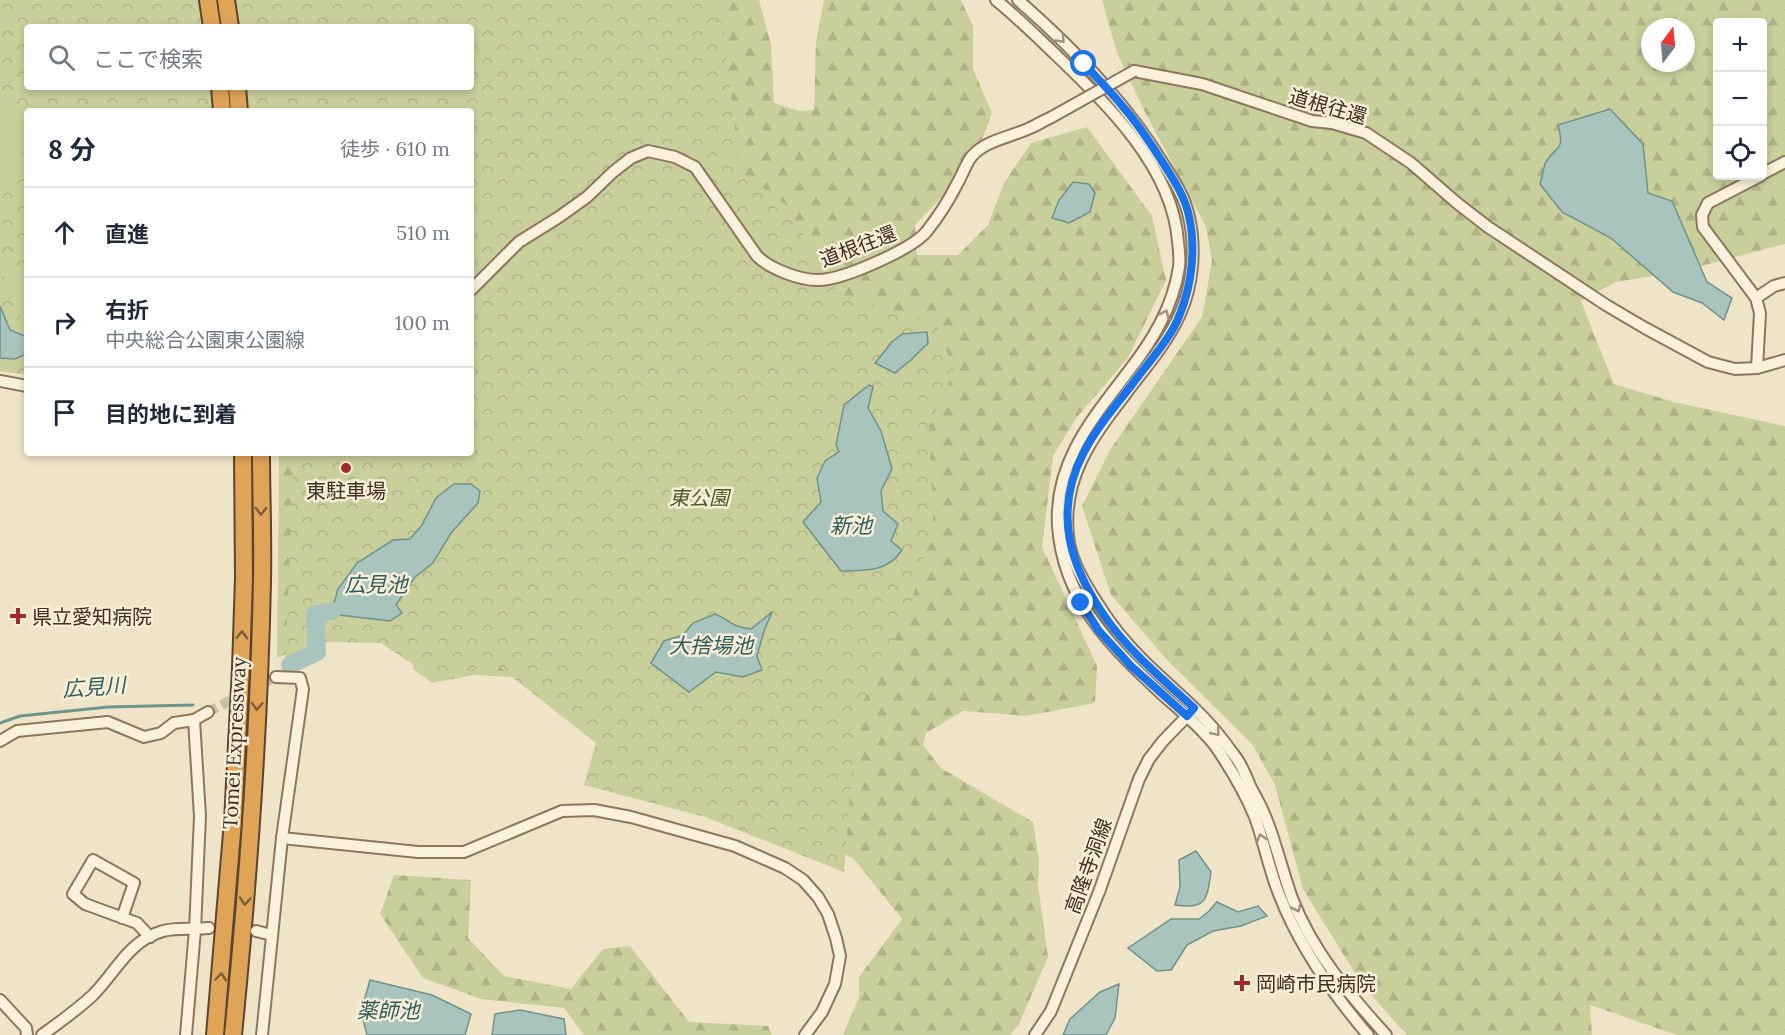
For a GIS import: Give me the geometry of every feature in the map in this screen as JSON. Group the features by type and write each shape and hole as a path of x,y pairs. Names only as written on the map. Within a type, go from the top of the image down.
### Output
{"highway":[{"path":"208,0 212,24"},
{"path":"226,0 230,24"},
{"path":"220,90 222,108"},
{"path":"237,90 240,108"},
{"name":"Tomei Expressway","path":"215,1035 233,821 241,668 244,578 243,456"},
{"name":"Tomei Expressway","path":"233,1035 257,726 262,579 261,456"}],"street":[{"path":"996,0 1034,34 1127,129 1150,163 1167,196 1177,230 1179,264 1172,298 1161,324 1148,346 1079,440 1066,469 1059,500 1058,523 1061,550 1067,568 1081,603 1099,631 1131,666 1215,730 1237,758 1266,817 1293,900 1314,944 1349,994 1386,1035"},
{"path":"1018,0 1054,31 1126,109 1177,185 1189,214 1192,234 1189,288 1180,316 1162,345 1100,426 1084,452 1073,481 1068,504 1068,537 1075,564 1085,585 1108,621 1190,712 1215,746 1247,799 1278,893 1297,935 1342,1004 1368,1035"},
{"name":"道根往還","path":"474,287 519,242 587,197 631,158 648,151 675,157 695,167 757,256 765,264 813,280 823,280 854,271 894,255 914,243 926,232 952,195 972,156 992,142 1030,129 1134,70 1202,84 1312,121 1332,123 1366,133 1411,163 1488,227 1606,305 1708,362 1736,369 1757,368 1785,360"},
{"path":"1767,172 1785,162"},
{"path":"1752,180 1708,203 1702,215 1703,227 1756,298 1760,313 1757,368"},
{"path":"1756,298 1774,286 1785,283"},
{"path":"0,381 24,385"},
{"path":"262,1035 282,838 303,689 300,678 276,677"},
{"path":"0,741 17,731 108,722 144,736 160,733 174,723 194,720 208,712"},
{"name":"高隆寺洞線","path":"1035,1035 1051,1011 1060,989 1099,892 1139,779 1149,759 1190,712"},
{"path":"186,1035 195,930 200,816 194,720"},
{"path":"282,838 417,852 464,852 562,811 594,810 631,817 735,846 785,868 803,880 819,897 828,915 840,956 835,984 822,1012 804,1035"},
{"path":"122,918 134,883 93,860 73,894 85,904 122,918 137,923 150,937"},
{"path":"42,1035 94,994 136,944 161,932 177,928 195,930 209,928"},
{"path":"256,931 272,935"},
{"path":"0,1000 26,1028 27,1035"}],"green space":[{"name":"東公園","path":"0,0 706,0 723,28 740,171 785,204 838,295 936,322 954,371 929,424 933,521 910,607 856,716 844,872 705,817 584,785 596,743 497,665 431,677 381,643 325,642 285,669 294,456 474,456 474,108 24,108 24,375 0,371"},
{"name":"東公園","path":"390,0 759,0 771,45 774,103 799,111 814,110 816,42 824,0 961,0 973,26 973,69 992,113 983,138 941,198 915,225 917,255 958,255 988,225 1004,183 1031,143 1087,127 1152,216 1166,280 1128,358 1077,417 1053,456 1042,547 1097,666 1095,703 1026,716 963,711 926,733 923,745 941,768 1033,822 1039,861 1038,885 1048,957 1019,1024 1010,1035 843,1035 859,997 859,977 902,919 854,859 605,735 530,678 474,675 432,683 413,669 421,602 277,658 279,456 474,456 474,108 471,108 471,90 474,90 474,24 462,24"},
{"path":"1102,0 1785,0 1785,244 1678,272 1616,282 1581,301 1614,384 1674,402 1785,426 1785,1035 1677,1035 1590,1005 1592,1035 1407,1035 1363,986 1303,889 1275,785 1252,744 1169,662 1111,595 1082,506 1110,450 1202,317 1212,261 1206,227 1145,112 1117,53"},
{"path":"0,97 13,102 21,111 24,120 24,145 18,163 0,181"},
{"path":"0,249 24,277 24,320 21,318 0,267"},
{"path":"394,875 471,880 468,938 504,976 571,989 603,949 630,946 689,1022 768,1026 772,1035 584,1035 564,1008 481,999 423,978 380,914"}],"water":[{"path":"1610,109 1643,144 1648,193 1672,201 1707,282 1732,298 1724,320 1702,303 1673,292 1611,238 1562,212 1540,184 1548,158 1560,145 1558,125"},
{"path":"1073,182 1089,184 1095,193 1090,212 1069,223 1052,218 1059,200"},
{"path":"0,306 10,330 24,336 24,355 15,359 0,358"},
{"path":"927,332 928,343 895,373 875,363 892,342 902,334"},
{"name":"新池","path":"869,385 873,387 868,408 881,431 892,469 881,491 883,511 898,524 891,541 902,550 890,563 875,569 841,571 803,522 821,502 817,478 825,461 839,452 836,445 844,405"},
{"name":"広見池","path":"454,484 471,484 480,491 478,503 451,533 433,563 415,577 396,605 402,613 390,621 331,614 338,589 357,563 393,540 410,539 422,525 436,498"},
{"name":"大捨場池","path":"772,612 757,656 762,670 743,677 716,672 689,692 651,663 664,641 683,635 693,623 715,614 735,625 751,629"},
{"path":"1196,851 1211,872 1206,896 1203,901 1193,906 1175,905 1180,887 1179,860"},
{"path":"1217,902 1238,912 1258,906 1267,916 1241,926 1213,931 1187,945 1171,970 1157,971 1128,948 1171,919 1199,919"},
{"name":"薬師池","path":"370,980 432,995 471,1014 465,1035 367,1035 361,1012"},
{"path":"1119,984 1115,1018 1106,1035 1063,1035 1070,1019 1100,992"},
{"path":"520,1010 564,1019 566,1035 492,1035 495,1014"}],"waterway":[{"name":"広見川","path":"290,665 317,652 315,614 332,611"},
{"name":"広見川","path":"0,723 20,716 108,707 193,705"}],"tunnel":[{"path":"208,712 276,677"}],"place":[{"name":"東駐車場","path":"346,468"},
{"name":"県立愛知病院","path":"18,616"},
{"name":"岡崎市民病院","path":"1242,983"}],"route":[{"path":"1081,603 1099,631 1131,666 1187,716 1194,708 1129,646 1108,621 1085,585 1075,564 1068,537 1068,504 1073,481 1084,452 1100,426 1162,345 1180,316 1189,288 1192,257 1189,214 1177,185 1126,109 1084,64"}]}
